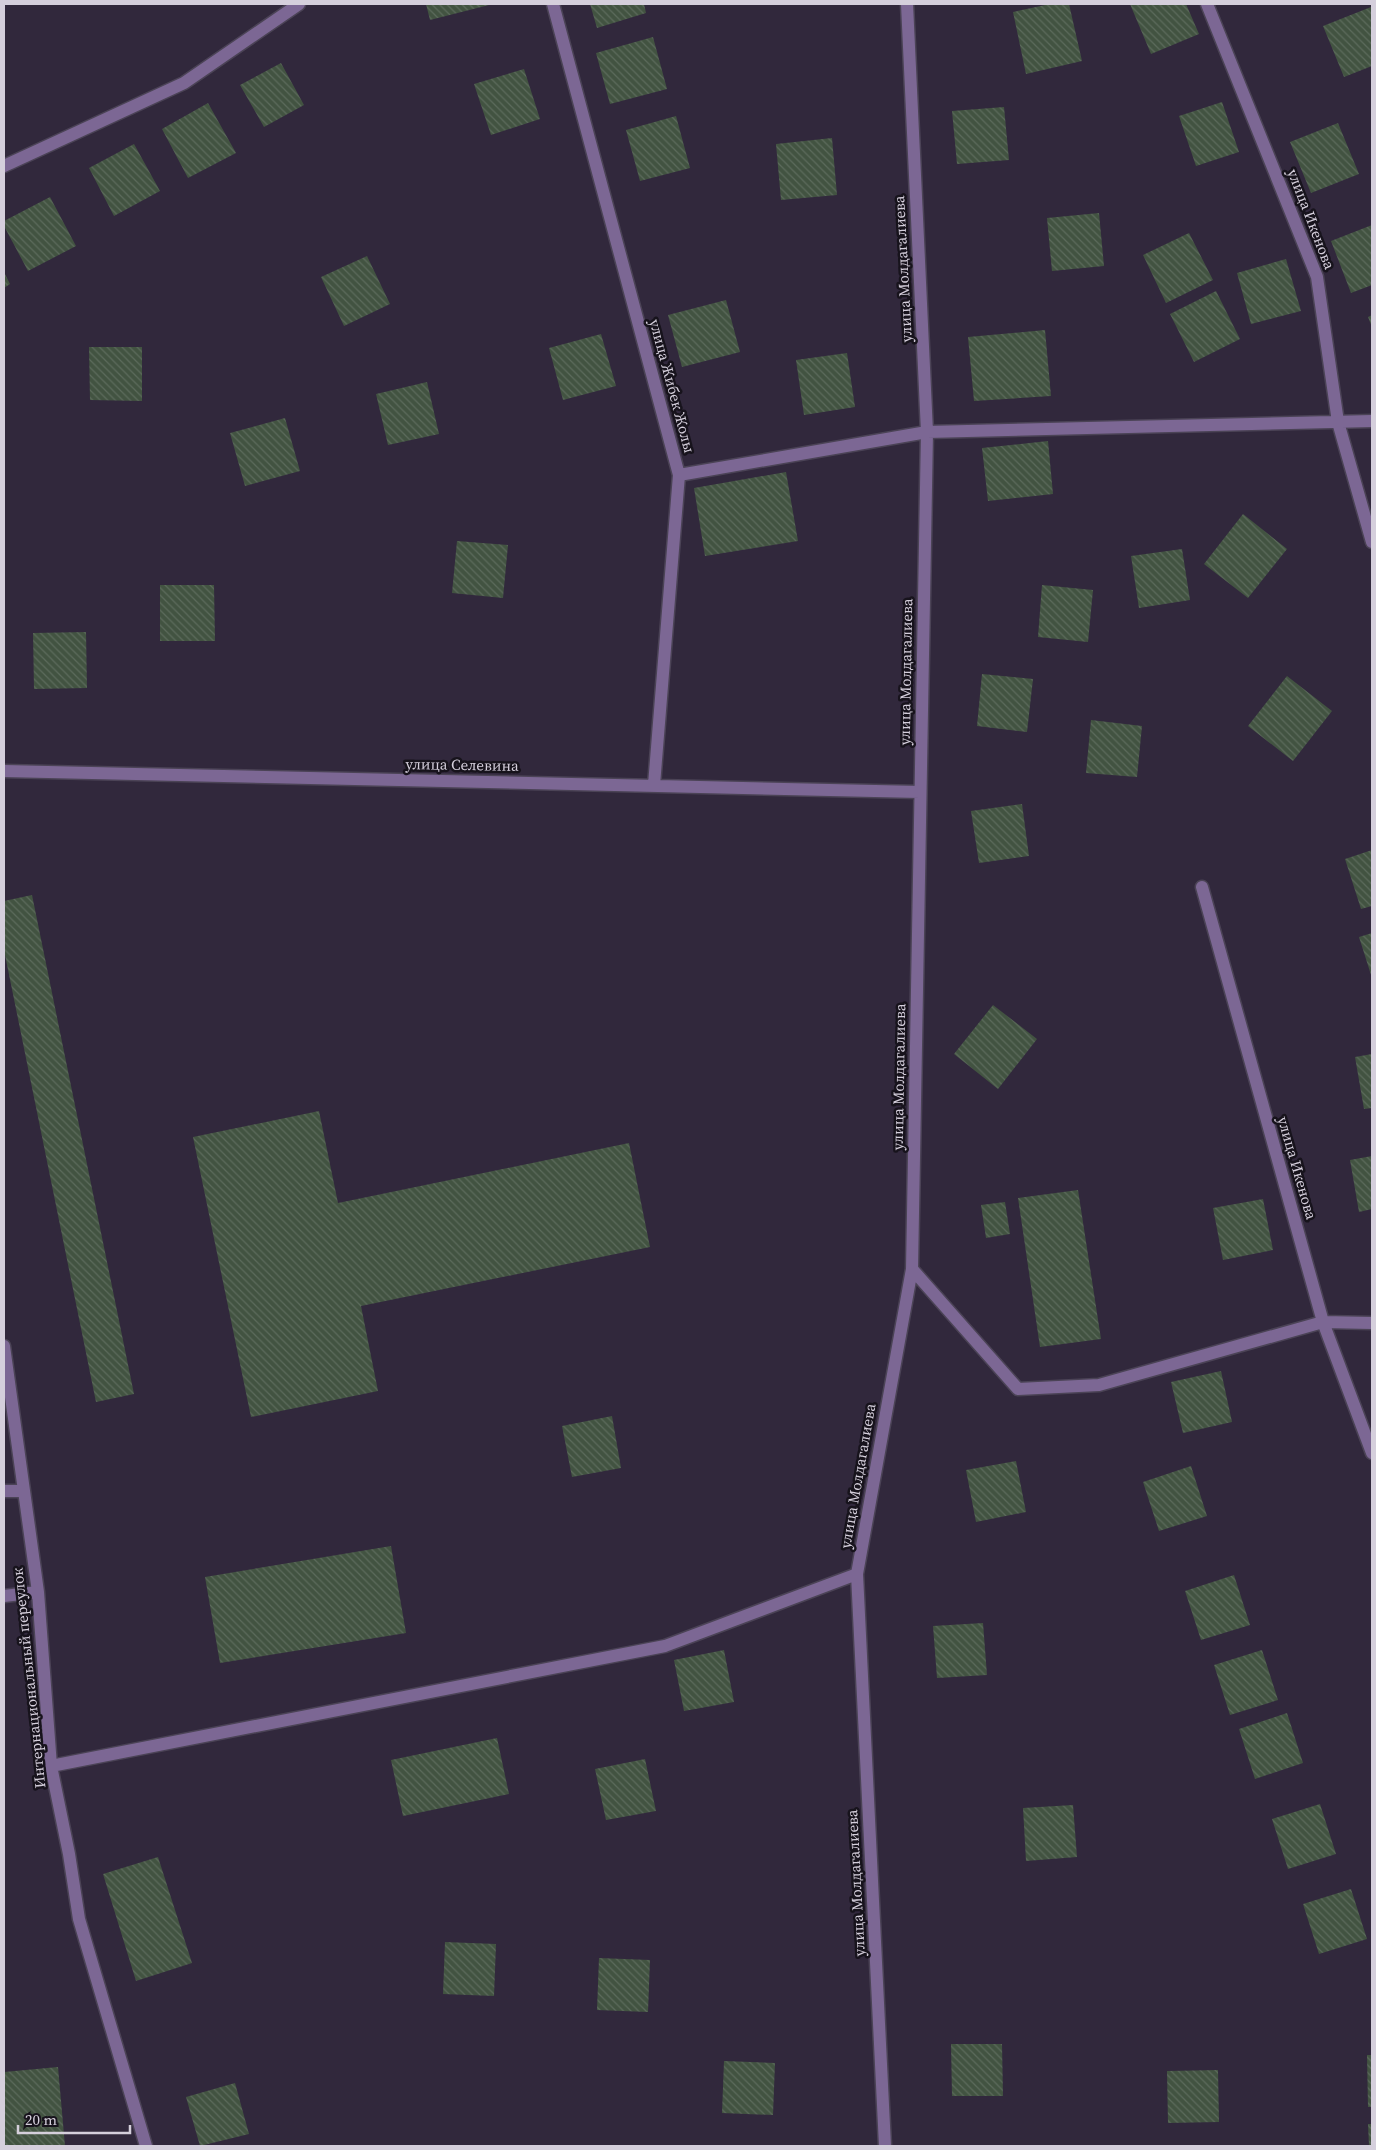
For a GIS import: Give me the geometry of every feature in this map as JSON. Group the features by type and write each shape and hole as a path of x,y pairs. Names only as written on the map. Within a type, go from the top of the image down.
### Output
{"street":[{"path":"4,166 184,83 298,4"},
{"name":"улица Жибек Жолы","path":"553,4 679,475 654,785"},
{"name":"улица Молдагалиева","path":"885,2146 857,1574 912,1269 927,432 907,4"},
{"name":"улица Икенова","path":"1207,4 1317,276 1338,422 1372,542"},
{"path":"679,475 927,432 1372,421"},
{"name":"улица Селевина","path":"4,771 920,792"},
{"name":"улица Икенова","path":"1202,887 1323,1322 1372,1453"},
{"path":"912,1269 1018,1389 1099,1385 1323,1322 1372,1322"},
{"name":"Интернациональный переулок","path":"4,1346 38,1592 51,1766 70,1854 79,1920 146,2146"},
{"path":"4,1491 24,1492"},
{"path":"51,1766 665,1646 857,1574"},
{"path":"4,1596 38,1592"}],"building":[{"path":"426,4 493,4 430,20"},
{"path":"590,4 644,4 646,13 597,28"},
{"path":"1050,4 1069,4 1082,61 1026,74 1013,12"},
{"path":"1130,4 1186,4 1199,34 1151,54"},
{"path":"1371,7 1372,66 1344,77 1323,26"},
{"path":"653,37 667,89 610,104 596,53"},
{"path":"281,63 304,105 264,127 240,85"},
{"path":"524,69 540,119 491,135 474,84"},
{"path":"1222,102 1239,152 1196,166 1179,116"},
{"path":"208,103 236,153 188,178 162,129"},
{"path":"1004,107 1009,160 957,164 952,111"},
{"path":"676,116 690,168 640,181 626,130"},
{"path":"1338,123 1359,174 1311,193 1290,142"},
{"path":"832,138 837,195 781,200 776,144"},
{"path":"134,144 160,191 114,216 89,168"},
{"path":"50,197 76,246 28,271 4,226 4,221"},
{"path":"1099,213 1104,266 1052,271 1047,218"},
{"path":"1372,225 1372,285 1351,293 1331,241"},
{"path":"1189,233 1213,280 1166,303 1143,255"},
{"path":"367,256 390,304 344,326 321,277"},
{"path":"1286,259 1301,311 1251,324 1237,273"},
{"path":"4,272 10,284 4,288"},
{"path":"1216,291 1240,339 1194,362 1170,314"},
{"path":"726,300 740,352 682,367 668,315"},
{"path":"1372,315 1372,327 1368,317"},
{"path":"1045,330 1051,396 974,401 968,337"},
{"path":"601,334 616,386 563,400 549,348"},
{"path":"89,347 142,347 142,401 90,400"},
{"path":"847,353 855,407 804,415 796,360"},
{"path":"427,382 439,434 388,445 376,394"},
{"path":"285,418 300,471 245,486 230,433"},
{"path":"1048,441 1053,494 988,501 982,448"},
{"path":"786,472 798,541 705,556 694,488"},
{"path":"1243,514 1287,549 1248,598 1204,564"},
{"path":"457,541 508,545 503,598 452,593"},
{"path":"1182,549 1190,600 1139,608 1131,556"},
{"path":"160,585 214,585 215,641 160,641"},
{"path":"1042,585 1093,590 1088,642 1038,637"},
{"path":"86,632 87,688 34,689 33,633"},
{"path":"982,674 1033,679 1027,732 977,726"},
{"path":"1287,676 1332,711 1293,761 1248,726"},
{"path":"1091,720 1142,726 1137,777 1086,773"},
{"path":"1022,804 1029,856 979,863 971,811"},
{"path":"1372,850 1372,906 1361,909 1345,859"},
{"path":"32,895 134,1394 96,1402 4,950 4,901"},
{"path":"1372,933 1372,978 1359,937"},
{"path":"993,1005 1037,1039 998,1089 954,1054"},
{"path":"1372,1054 1372,1108 1364,1109 1355,1057"},
{"path":"319,1111 338,1203 629,1143 650,1247 361,1306 378,1391 251,1417 193,1137"},
{"path":"1372,1156 1372,1209 1359,1212 1350,1160"},
{"path":"1078,1190 1101,1339 1040,1347 1018,1198"},
{"path":"1263,1199 1273,1250 1223,1260 1213,1208"},
{"path":"1005,1202 1010,1234 986,1238 981,1205"},
{"path":"1221,1371 1232,1422 1183,1433 1171,1382"},
{"path":"612,1416 621,1468 572,1477 562,1426"},
{"path":"1016,1461 1026,1512 976,1522 966,1470"},
{"path":"1191,1466 1207,1516 1159,1531 1143,1482"},
{"path":"391,1546 406,1633 220,1663 205,1577"},
{"path":"1234,1575 1250,1625 1201,1640 1185,1591"},
{"path":"983,1623 987,1675 937,1678 933,1626"},
{"path":"724,1650 734,1702 684,1711 674,1660"},
{"path":"1262,1650 1278,1700 1230,1715 1214,1665"},
{"path":"1287,1713 1303,1763 1255,1779 1239,1729"},
{"path":"497,1738 509,1794 403,1816 391,1760"},
{"path":"645,1759 656,1811 606,1820 595,1769"},
{"path":"1320,1804 1336,1854 1288,1869 1272,1819"},
{"path":"1073,1805 1077,1857 1026,1861 1023,1808"},
{"path":"158,1857 192,1963 136,1981 103,1874"},
{"path":"1351,1889 1367,1939 1319,1954 1303,1904"},
{"path":"445,1942 496,1944 494,1996 443,1994"},
{"path":"599,1958 650,1960 648,2012 597,2010"},
{"path":"951,2044 1002,2044 1003,2096 952,2096"},
{"path":"1367,2055 1372,2055 1372,2107 1368,2107"},
{"path":"724,2061 775,2063 773,2115 722,2113"},
{"path":"58,2067 65,2146 4,2146 4,2072"},
{"path":"1218,2070 1219,2122 1168,2123 1167,2071"},
{"path":"235,2083 249,2134 200,2146 186,2097"},
{"path":"1368,2124 1372,2124 1372,2146 1369,2146"}]}
